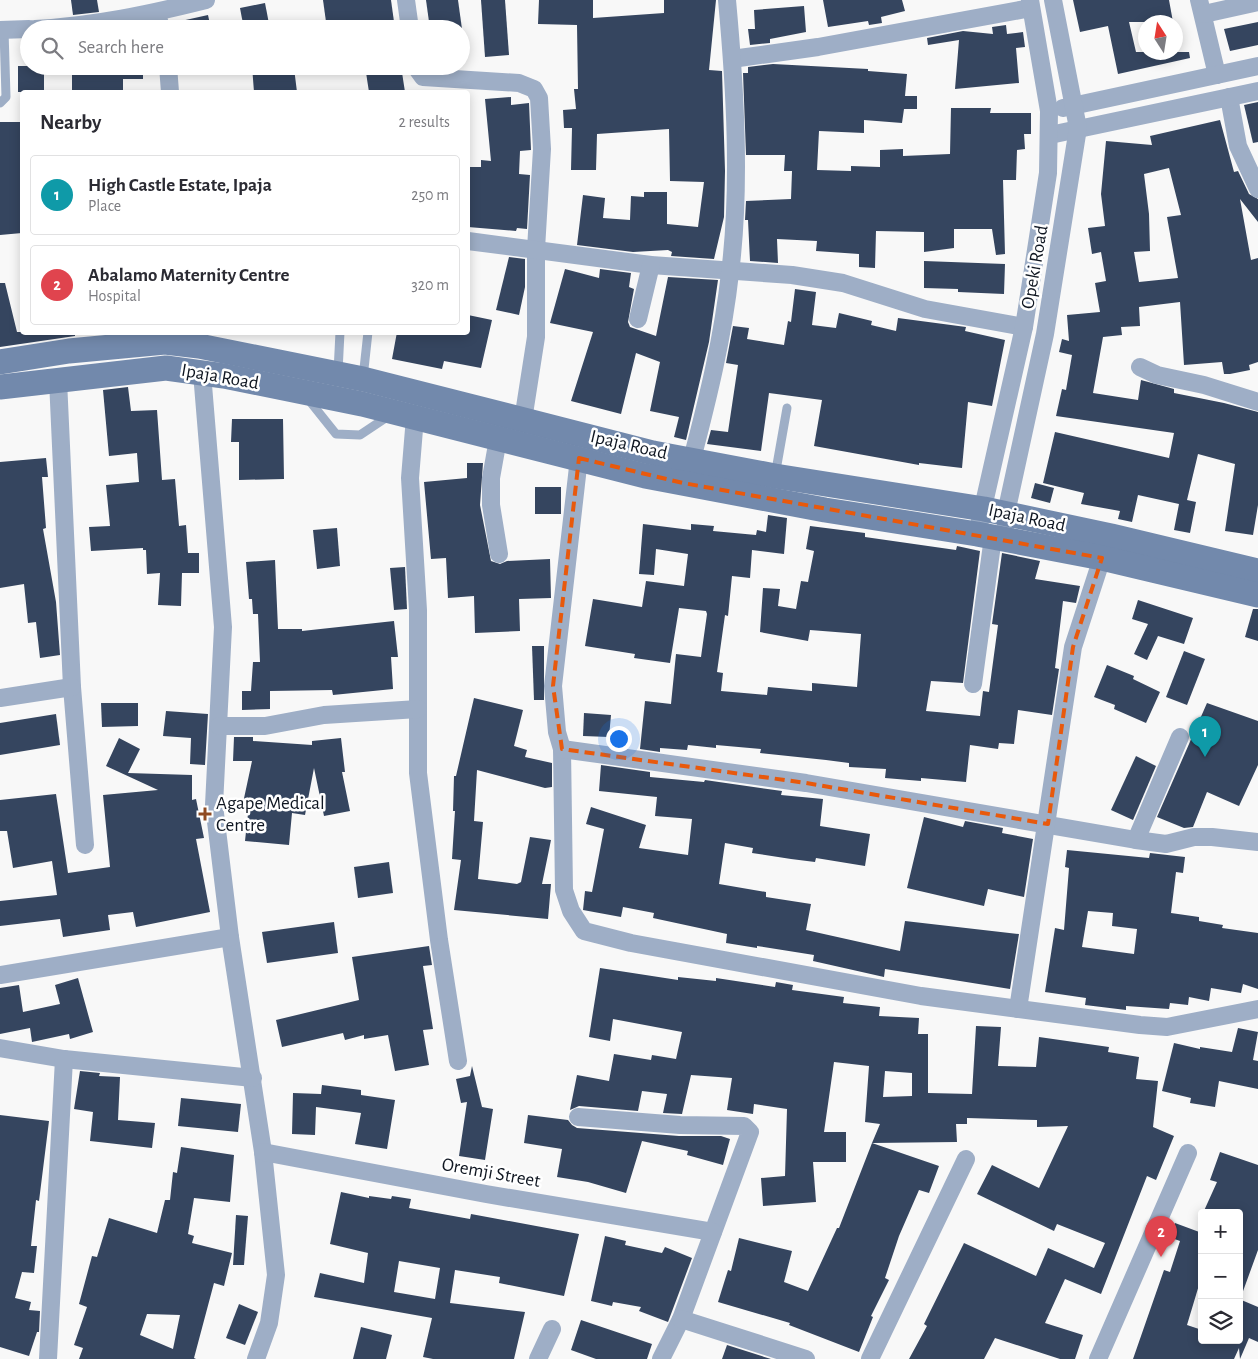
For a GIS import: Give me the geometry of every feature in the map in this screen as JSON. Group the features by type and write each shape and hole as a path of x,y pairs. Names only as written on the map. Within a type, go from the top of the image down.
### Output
{"main road":[{"name":"Ipaja Road","path":"0,362 69,351 199,339 363,379 404,406 498,439 683,484 1102,558 1258,595"},
{"name":"Ipaja Road","path":"0,387 166,368 202,373 304,393 523,420 653,453 775,476 995,511 1258,570"}],"street":[{"path":"160,20 178,3 206,0"},
{"path":"406,0 409,20"},
{"path":"692,459 717,359 731,271 735,191 732,59 727,0"},
{"name":"Opeki Road","path":"995,511 1045,334 1078,128 1053,0"},
{"path":"1217,75 1201,7 1258,2"},
{"path":"732,59 818,47 1031,4"},
{"name":"Opeki Road","path":"990,537 1048,173 1049,111 1031,4"},
{"path":"2,30 20,29"},
{"path":"1049,111 1258,66"},
{"path":"169,75 170,90"},
{"path":"422,75 423,77 519,83 534,89 539,98 542,149 536,249 536,337 523,420"},
{"path":"1050,134 1258,90"},
{"path":"1229,97 1238,146 1258,189"},
{"path":"470,241 651,265 792,276 843,283 925,309 1024,327"},
{"path":"638,318 651,265"},
{"path":"1140,367 1157,375 1204,384 1258,402"},
{"path":"202,373 222,602 219,726 214,805 230,937 264,1152 276,1275 270,1323 256,1359"},
{"path":"58,380 72,687 85,845"},
{"path":"404,406 418,610 418,773 438,940 458,1061"},
{"path":"498,439 491,478 491,505 499,554"},
{"path":"578,458 553,686 557,732 562,749 564,890 571,911 584,931 631,943 892,991 1167,1027 1258,1009"},
{"name":"Opeki Road","path":"990,537 1006,526 995,511"},
{"path":"973,684 990,537"},
{"path":"1018,1009 1048,824 1072,646 1102,558"},
{"path":"0,698 72,687"},
{"path":"219,726 266,726 324,715 418,710"},
{"path":"1136,840 1180,737"},
{"path":"562,749 806,783 1136,840 1166,844 1194,837 1212,837 1258,842"},
{"path":"0,975 230,937"},
{"path":"0,1048 64,1059 253,1078"},
{"path":"48,1359 64,1059"},
{"path":"578,1117 680,1125 744,1126 750,1132 681,1319 661,1359"},
{"name":"Oremji Street","path":"264,1152 486,1194 713,1232"},
{"path":"1098,1359 1188,1153"},
{"path":"870,1359 966,1160"},
{"path":"681,1319 806,1359"},
{"path":"538,1359 552,1328"}],"lane":[{"path":"0,103 6,98 1,62 2,30"},
{"path":"338,374 340,335"},
{"path":"363,379 368,335"},
{"path":"304,393 336,434 360,435 404,406"},
{"path":"775,476 787,408"}],"highlighted area":[{"path":"579,458 683,483 1102,558 1073,647 1048,824 806,783 562,749 553,686"}],"building":[{"path":"71,0 97,0 99,12 73,15"},
{"path":"323,0 391,0 394,20 326,20"},
{"path":"426,0 458,0 461,20 429,20"},
{"path":"481,0 505,0 509,55 485,57"},
{"path":"539,0 593,0 593,18 664,13 664,0 716,0 709,70 722,71 725,171 724,217 714,259 671,256 672,252 668,250 633,252 577,245 583,195 605,198 603,218 630,220 631,196 644,197 644,192 667,192 667,224 698,227 704,182 670,181 669,129 597,134 596,170 571,170 572,128 564,128 563,110 576,109 574,89 578,89 577,25 538,24"},
{"path":"823,0 902,0 905,11 881,17 882,23 869,25 868,21 828,27"},
{"path":"1073,0 1169,0 1172,15 1138,15 1138,22 1129,22 1136,52 1138,52 1138,60 1181,60 1118,74 1108,26 1080,32"},
{"path":"265,3 268,20 242,20 240,8"},
{"path":"804,6 806,32 770,39 770,43 750,45 748,29 755,29 754,10"},
{"path":"208,15 209,20 186,20"},
{"path":"1258,22 1258,45 1230,51 1224,29"},
{"path":"1006,25 1007,34 1023,32 1025,47 1016,48 1019,83 955,89 959,40 928,45 927,38 963,31 993,34 992,27"},
{"path":"1183,52 1189,52 1190,58 1183,60"},
{"path":"773,64 868,69 868,71 907,74 905,96 917,96 917,109 904,109 902,123 864,120 864,133 819,131 817,170 851,171 851,166 880,167 880,150 903,149 903,156 950,154 951,108 991,108 990,113 1031,113 1031,134 1024,134 1025,149 1017,150 1016,180 1003,180 1005,254 996,255 992,229 954,229 954,248 924,252 924,232 876,231 875,268 859,267 859,254 816,251 817,241 777,239 778,263 750,261 748,220 745,220 746,201 791,199 792,171 784,171 785,155 746,155 743,73 748,73 748,67"},
{"path":"18,66 20,66 20,75 44,75 44,90 20,90 18,92"},
{"path":"72,75 143,75 143,79 123,79 123,90 72,90"},
{"path":"253,75 295,75 297,90 254,90"},
{"path":"366,75 402,75 405,90 369,90"},
{"path":"511,97 511,105 529,103 531,150 520,151 519,174 530,175 527,229 517,228 516,231 470,227 470,167 481,167 481,160 491,161 485,99"},
{"path":"1258,102 1258,142 1253,143 1244,105"},
{"path":"1220,120 1234,172 1238,171 1249,194 1258,199 1258,222 1240,199 1251,260 1258,258 1258,362 1249,365 1250,370 1230,374 1224,374 1222,362 1184,365 1180,302 1139,307 1140,326 1121,327 1122,335 1103,337 1093,393 1138,400 1141,380 1174,389 1174,393 1258,412 1258,505 1253,535 1225,531 1235,464 1198,454 1187,500 1196,502 1190,533 1174,530 1179,504 1138,495 1132,522 1118,519 1120,511 1081,504 1084,493 1043,483 1055,432 1169,458 1174,433 1056,416 1062,389 1066,390 1072,355 1059,352 1062,339 1069,341 1067,315 1100,312 1095,283 1106,281 1101,252 1092,254 1088,228 1105,226 1101,194 1106,141 1152,145 1150,136","holes":["1169,168 1181,215 1167,217 1178,278 1139,282 1134,252 1150,251 1149,214 1144,174"]},
{"path":"0,122 20,122 20,233 0,235"},
{"path":"509,257 525,259 525,287 519,315 496,310"},
{"path":"924,261 1005,264 1004,294 958,292 958,289 924,288"},
{"path":"565,269 599,278 600,269 631,273 629,287 634,289 628,322 630,327 656,336 668,277 718,280 709,342 686,440 674,437 679,417 650,411 660,362 636,353 621,414 571,401 593,332 550,323"},
{"path":"0,283 5,283 17,332 20,332 20,335 75,335 75,336 0,347"},
{"path":"795,289 816,292 812,325 836,328 839,313 872,321 871,325 896,331 898,318 966,327 965,331 1005,340 992,406 968,402 962,468 919,463 919,465 814,446 822,400 769,393 761,451 707,444 711,430 728,432 738,365 726,363 733,326 749,328 747,339 784,345 788,321 791,322"},
{"path":"470,315 492,320 481,368 444,361 442,369 392,359 396,335 470,335"},
{"path":"128,387 131,411 157,410 162,480 175,479 179,526 186,525 188,553 199,553 199,573 182,573 181,606 158,605 160,573 147,574 146,550 143,550 143,548 91,551 89,527 110,526 106,485 139,482 137,453 109,456 103,390"},
{"path":"232,419 283,419 284,479 239,480 239,442 231,442"},
{"path":"46,458 48,477 42,477 46,528 43,529 56,602 60,655 40,658 36,622 28,623 24,584 0,588 0,462"},
{"path":"467,463 483,463 480,505 491,561 500,564 507,561 550,559 551,598 519,599 520,631 475,633 474,596 448,598 446,558 431,559 424,482 467,478"},
{"path":"1035,483 1054,488 1050,503 1031,498"},
{"path":"535,487 561,487 561,514 535,514"},
{"path":"768,515 787,518 784,554 752,550 750,578 732,576 728,616 725,615 717,672 723,673 721,691 767,695 768,687 812,691 812,683 857,687 861,634 810,630 808,641 760,632 763,588 780,589 778,606 796,609 801,581 808,582 814,551 806,549 810,526 865,533 865,537 956,550 957,546 980,551 963,683 931,681 926,711 980,716 983,691 989,692 998,625 992,624 1002,553 1040,561 1035,579 1080,586 1076,603 1063,601 1055,668 1059,669 1052,715 1018,710 1014,744 999,743 998,749 970,745 966,782 921,778 921,781 885,778 886,769 849,767 849,763 760,753 761,749 716,745 716,748 688,745 687,750 660,748 660,752 640,749 645,701 671,704 676,654 701,657 707,614 706,611 679,608 670,663 634,658 635,654 585,646 593,599 642,607 646,581 684,586 688,554 656,549 654,575 639,574 643,524 691,530 691,524 714,526 713,531 756,535 757,530 766,532"},
{"path":"337,528 340,566 317,569 313,530"},
{"path":"275,560 278,629 302,629 302,631 394,621 398,657 391,657 393,689 333,695 332,690 270,691 270,709 242,710 242,691 251,691 253,662 260,662 258,614 253,614 252,599 249,599 246,562"},
{"path":"405,567 407,609 394,610 390,568"},
{"path":"1138,600 1193,618 1184,644 1158,636 1147,660 1134,654 1148,624 1132,619"},
{"path":"1253,609 1258,609 1258,641 1245,637"},
{"path":"532,646 544,646 544,700 534,700"},
{"path":"1184,651 1205,659 1187,705 1166,697"},
{"path":"1107,665 1134,676 1133,679 1160,692 1146,723 1114,709 1115,705 1094,697"},
{"path":"474,698 523,710 514,746 527,750 525,757 552,763 552,787 545,788 477,770 474,821 483,822 478,879 517,884 521,882 530,837 551,840 542,884 551,884 548,919 454,910 461,860 452,859 455,811 453,811 454,776 456,776"},
{"path":"101,703 138,703 138,726 102,727"},
{"path":"1207,703 1258,721 1258,765 1239,806 1207,792 1193,827 1184,828 1157,817"},
{"path":"166,711 208,714 205,765 190,764 191,738 163,736"},
{"path":"584,713 611,715 609,737 583,736"},
{"path":"56,714 60,745 0,755 0,723"},
{"path":"234,737 253,737 253,741 312,745 312,741 341,738 345,772 342,772 350,811 324,816 314,768 305,815 292,813 289,845 245,841 249,804 243,803 252,761 233,761"},
{"path":"119,738 140,749 128,773 192,775 192,800 196,799 204,838 196,839 210,912 136,927 133,912 108,915 110,930 63,937 60,919 0,926 0,901 57,895 52,861 13,868 7,831 0,831 0,800 56,794 68,873 110,867 103,795 158,790 106,766"},
{"path":"1136,756 1156,766 1133,820 1111,810"},
{"path":"601,765 650,772 650,777 704,782 705,780 782,791 781,795 823,799 820,826 870,834 865,866 816,858 815,862 752,853 753,848 725,843 719,884 766,892 766,897 811,904 806,930 900,951 905,921 1019,934 1010,989 885,969 884,977 813,961 814,955 726,943 727,934 653,918 654,913 623,907 621,917 583,910 585,891 592,892 604,829 586,824 591,807 646,825 639,848 688,855 692,819 655,816 657,797 599,791"},
{"path":"924,817 963,827 965,821 1003,828 1002,833 1033,839 1024,897 988,889 984,906 907,888"},
{"path":"1067,850 1149,858 1150,853 1185,857 1183,873 1176,872 1171,913 1199,917 1199,921 1223,925 1222,928 1258,933 1258,989 1243,984 1241,993 1211,988 1209,1001 1189,997 1188,1005 1170,1003 1169,1009 1126,1006 1126,1010 1085,1005 1086,998 1045,992 1055,928 1064,930 1069,868 1065,867","holes":["1088,911 1113,913 1112,926 1137,929 1134,954 1082,947"]},
{"path":"389,862 393,893 358,898 354,867"},
{"path":"334,922 338,953 267,963 262,932"},
{"path":"429,946 432,965 423,966 433,1029 423,1030 429,1065 395,1071 388,1035 364,1039 364,1035 345,1040 343,1033 282,1047 276,1020 359,1000 352,957"},
{"path":"600,968 678,980 678,977 716,981 716,978 775,987 776,982 793,985 792,990 844,997 843,1003 880,1007 879,1016 919,1018 918,1034 928,1034 928,1093 972,1094 976,1026 1001,1027 998,1066 1036,1067 1039,1037 1109,1047 1108,1052 1139,1057 1136,1079 1158,1081 1153,1127 1174,1136 1156,1180 1147,1176 1101,1294 1065,1279 1045,1323 1083,1335 1075,1359 1060,1359 995,1338 984,1359 909,1359 927,1326 924,1324 964,1243 1036,1276 1048,1248 1094,1268 1105,1243 1057,1224 1054,1231 977,1194 992,1165 1039,1188 1068,1126 1037,1127 1037,1120 967,1118 967,1124 956,1124 957,1142 872,1143 880,1124 865,1122 869,1066 834,1062 824,1132 846,1132 846,1162 813,1162 816,1202 763,1206 761,1178 785,1176 787,1109 754,1104 753,1114 727,1110 732,1078 691,1075 682,1114 663,1113 667,1094 642,1091 638,1111 579,1106 570,1110 577,1075 609,1081 614,1054 651,1060 652,1055 676,1059 682,1032 613,1019 610,1041 589,1037","holes":["885,1071 912,1073 912,1096 883,1097"]},
{"path":"78,978 93,1032 70,1039 69,1034 32,1042 30,1028 0,1034 0,988 19,985 23,1012 60,1004 55,985"},
{"path":"1238,1028 1258,1032 1253,1060 1258,1061 1258,1089 1219,1081 1215,1107 1190,1103 1191,1098 1162,1091 1174,1043 1200,1049 1200,1047 1232,1052"},
{"path":"472,1066 482,1107 493,1109 485,1160 459,1156 467,1102 461,1103 456,1079 470,1076"},
{"path":"80,1071 100,1073 99,1076 120,1077 118,1120 155,1123 152,1148 90,1141 93,1112 74,1109"},
{"path":"322,1085 361,1090 361,1095 395,1100 387,1149 355,1144 361,1113 316,1107 315,1135 292,1134 293,1093 321,1094"},
{"path":"181,1098 241,1104 238,1132 178,1126"},
{"path":"0,1115 49,1121 39,1201 36,1200 31,1246 37,1246 34,1273 22,1272 15,1298 31,1302 29,1310 40,1311 39,1332 37,1332 29,1356 0,1347"},
{"path":"528,1115 568,1120 577,1128 679,1136 721,1136 730,1139 723,1165 687,1155 688,1151 642,1141 626,1193 588,1182 557,1177 562,1149 524,1143"},
{"path":"872,1143 939,1166 929,1193 919,1190 899,1236 885,1278 889,1280 871,1316 873,1317 859,1352 789,1325 790,1323 718,1302 728,1270 731,1271 739,1238 792,1251 784,1282 808,1291 837,1228 839,1228"},
{"path":"181,1147 234,1155 230,1202 194,1198 188,1234 194,1236 192,1243 232,1253 224,1286 214,1283 194,1358 196,1359 79,1359 83,1348 74,1345 87,1307 79,1304 92,1256 97,1257 109,1218 157,1233 165,1200 170,1200 173,1172 177,1173","holes":["147,1314 180,1315 173,1349 140,1335"]},
{"path":"1220,1152 1258,1165 1258,1250 1243,1291 1243,1209 1205,1209 1217,1182 1210,1180"},
{"path":"341,1192 369,1198 369,1196 391,1199 392,1196 411,1199 409,1208 470,1219 471,1214 579,1234 564,1296 499,1283 500,1277 455,1270 450,1303 525,1312 514,1359 433,1359 423,1357 432,1318 314,1297 320,1273 364,1283 368,1253 330,1244","holes":["399,1261 440,1268 435,1299 394,1292"]},
{"path":"236,1215 248,1216 244,1265 233,1265"},
{"path":"1175,1223 1198,1232 1198,1288 1187,1325 1198,1329 1198,1344 1243,1344 1243,1301 1258,1307 1258,1342 1249,1338 1240,1359 1239,1348 1234,1359 1133,1359 1164,1270 1170,1272 1180,1241 1169,1237"},
{"path":"605,1236 626,1241 625,1245 662,1253 665,1247 692,1258 668,1322 639,1311 641,1307 613,1302 612,1306 591,1301"},
{"path":"239,1304 258,1312 245,1345 226,1338"},
{"path":"581,1320 652,1344 647,1359 596,1359 571,1350"},
{"path":"361,1327 392,1335 386,1359 353,1359"},
{"path":"727,1345 771,1359 722,1359"}],"place":[{"name":"High Castle Estate, Ipaja","path":"1205,757"},
{"name":"Agape Medical Centre","path":"205,814"},
{"name":"Abalamo Maternity Centre","path":"1161,1257"}]}
